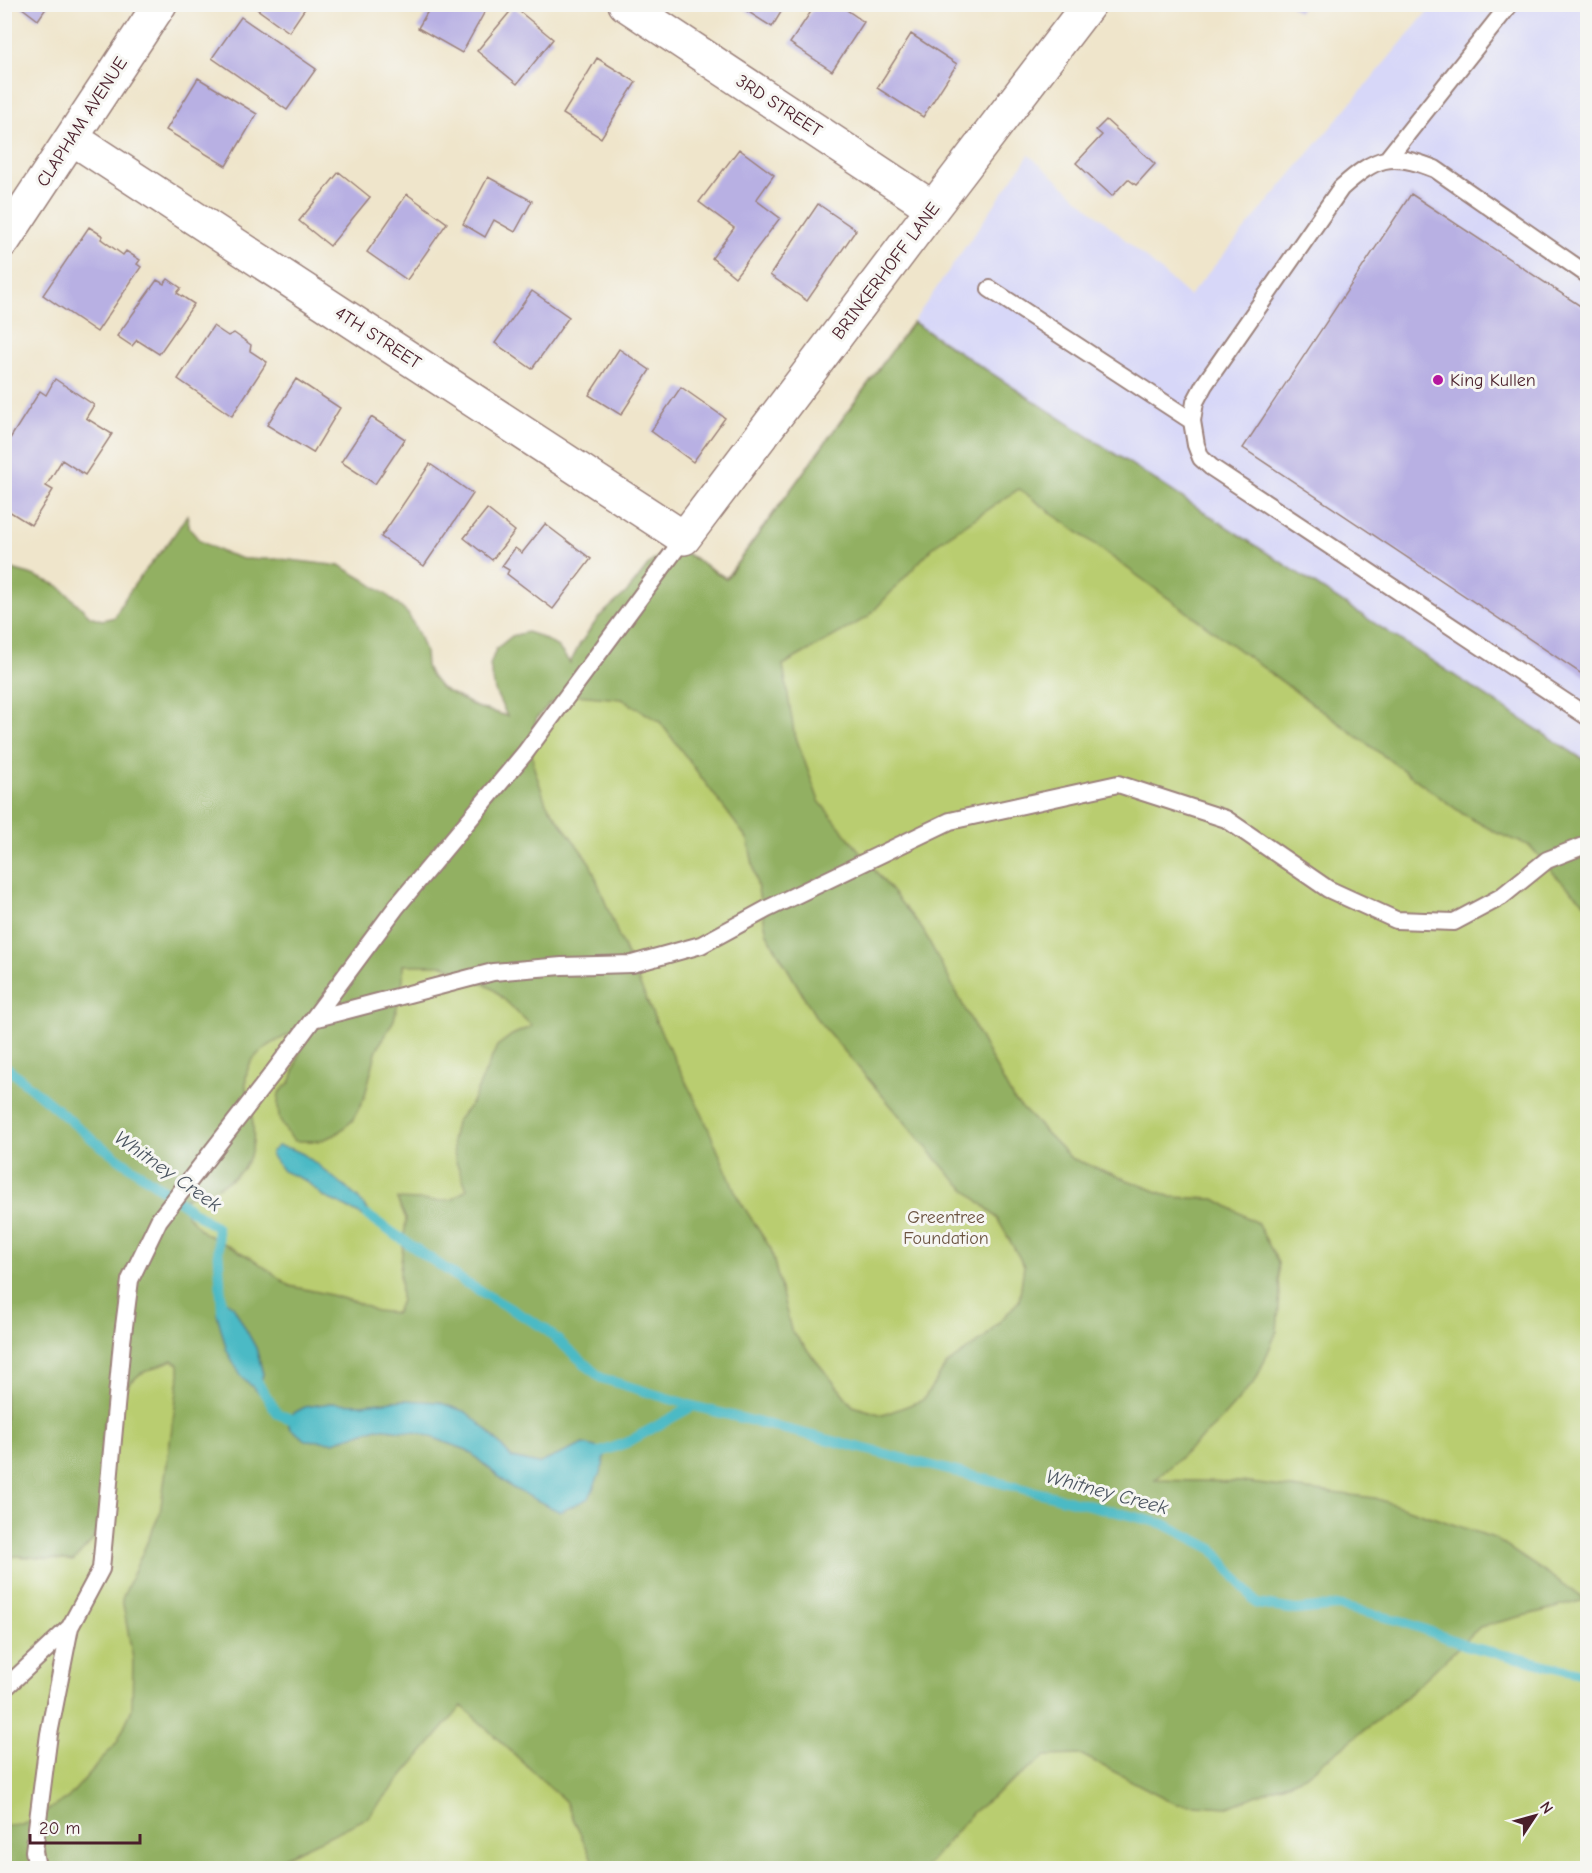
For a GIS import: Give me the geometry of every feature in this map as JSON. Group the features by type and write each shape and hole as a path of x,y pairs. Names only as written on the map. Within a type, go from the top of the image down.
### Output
{"street":[{"name":"CLAPHAM AVENUE","path":"4,240 160,4"},
{"name":"3RD STREET","path":"625,4 933,208"},
{"name":"BRINKERHOFF LANE","path":"684,538 1089,4"},
{"name":"4TH STREET","path":"72,138 684,538"}],"lane":[{"path":"1510,4 1388,158 1362,169 1341,188 1204,385 1195,402 1192,421 1201,458 1211,467 1587,717"},
{"path":"1388,158 1413,161 1435,169 1587,275"},
{"path":"990,290 1192,421"},
{"path":"37,1869 34,1851 49,1734 70,1627 101,1569 130,1280 159,1220 397,906 525,753 684,538"},
{"path":"313,1019 493,972 562,966 632,964 701,945 767,909 950,821 1118,784 1226,819 1328,889 1396,920 1454,922 1501,897 1547,860 1583,846"},
{"path":"4,1689 70,1627"}],"shaded area":[{"path":"1433,5 1587,5 1587,762 913,322 1029,155 1189,296"}],"green space":[{"name":"Greentree Foundation","path":"913,322 1587,762 1587,1868 5,1868 4,581 105,650 530,739 673,545 726,578"},
{"name":"Greentree Foundation","path":"913,322 1587,762 1587,905 1557,877 1530,846 1497,833 1463,814 1019,489 935,545 868,617 783,665 794,732 819,801 923,930 1013,1099 1071,1158 1171,1197 1215,1199 1257,1223 1278,1262 1280,1294 1277,1331 1256,1380 1218,1423 1155,1480 1241,1482 1375,1498 1494,1538 1586,1600 1480,1627 1398,1704 1305,1776 1228,1807 1176,1804 1082,1755 1046,1756 973,1812 925,1868 596,1868 565,1801 462,1706 367,1818 262,1868 5,1868 4,1826 22,1825 68,1798 117,1742 132,1709 133,1659 122,1599 160,1513 179,1364 172,1360 140,1374 116,1396 104,1425 100,1472 103,1508 93,1540 73,1561 17,1556 5,1558 5,567 59,586 90,616 102,620 115,617 132,587 168,543 187,515 190,529 200,541 222,552 243,559 281,559 341,566 363,579 387,595 408,614 419,635 429,673 441,688 476,707 507,716 495,691 490,665 496,649 512,636 527,632 539,636 558,647 570,663 599,617 628,591 650,563 673,545 726,579","holes":["564,694 622,699 660,722 748,840 767,934 817,1019 950,1175 997,1218 1024,1266 1019,1301 984,1338 946,1365 923,1400 883,1415 853,1406 791,1330 771,1249 738,1198 703,1116 657,1024 590,863 546,803 534,768 530,739 537,718","403,965 444,965 493,989 532,1026 512,1035 497,1046 472,1102 456,1122 452,1142 456,1162 467,1189 453,1199 440,1201 397,1199 406,1219 400,1271 401,1300 396,1313 376,1311 356,1302 290,1286 253,1259 204,1233 187,1215 185,1198 216,1188 239,1173 247,1163 254,1135 246,1089 247,1072 260,1052 295,1032 300,1051 291,1081 279,1093 278,1108 282,1124 289,1135 294,1141 319,1141 335,1135 352,1121 364,1099 377,1049 394,1020 403,980","247,1332 256,1348 263,1374 258,1392","405,1400 487,1430 512,1458 538,1464 584,1444 511,1487 467,1450 420,1433 377,1428 333,1442 286,1418 312,1406"]}],"water":[{"path":"278,1146 303,1154 318,1165 357,1197 379,1224 324,1197 306,1181 283,1171 271,1155 271,1152"},
{"path":"221,1298 233,1306 256,1348 263,1374 258,1392 241,1376 227,1351 217,1314"},
{"path":"405,1400 438,1402 466,1412 487,1430 512,1458 538,1464 584,1444 606,1450 603,1466 589,1498 560,1512 511,1487 467,1450 420,1433 377,1428 333,1442 306,1440 290,1428 286,1417 305,1407 331,1403 361,1404"}],"building":[{"path":"17,4 49,4 38,20"},
{"path":"260,4 308,4 289,32 257,9"},
{"path":"432,4 489,4 462,53 418,28"},
{"path":"736,4 786,4 772,27"},
{"path":"816,4 838,4 864,22 832,71 790,43"},
{"path":"1289,4 1305,4 1298,12"},
{"path":"514,7 553,39 517,84 477,51"},
{"path":"241,17 316,69 287,110 212,58"},
{"path":"911,34 957,64 923,117 877,88"},
{"path":"597,58 636,82 601,138 563,114"},
{"path":"198,78 257,114 226,166 166,130"},
{"path":"1106,120 1155,164 1136,185 1128,179 1112,196 1076,163 1102,135 1096,130"},
{"path":"739,149 774,175 756,200 780,218 735,277 712,258 734,228 699,202"},
{"path":"339,172 370,197 330,246 299,221"},
{"path":"488,177 532,201 515,232 494,220 485,237 463,224"},
{"path":"407,194 447,223 407,280 367,252"},
{"name":"King Kullen","path":"1411,194 1588,311 1588,678 1243,448"},
{"path":"818,204 856,230 807,301 770,275"},
{"path":"89,227 103,236 101,239 123,255 126,251 140,260 137,264 141,267 97,332 43,295"},
{"path":"168,279 181,288 177,293 194,304 159,354 137,340 132,346 117,336 157,280 164,284"},
{"path":"532,291 569,317 532,369 495,343"},
{"path":"213,326 228,336 234,333 251,345 250,351 267,362 232,416 178,379"},
{"path":"619,349 650,370 621,415 589,395"},
{"path":"55,379 94,405 86,418 112,434 85,475 62,460 46,486 53,490 31,525 4,508 4,448 40,391 46,395"},
{"path":"296,379 340,408 313,453 267,425"},
{"path":"681,387 725,418 693,462 651,431"},
{"path":"371,417 405,439 375,484 341,462"},
{"path":"430,464 473,494 424,566 381,537"},
{"path":"487,509 515,531 492,560 464,538"},
{"path":"545,524 591,559 553,609 507,574 509,570 502,566 515,548 522,553"}],"waterway":[{"name":"Whitney Creek","path":"4,1065 97,1143 217,1228 222,1312"},
{"name":"Whitney Creek","path":"368,1216 466,1283 544,1328 601,1378 693,1406"},
{"name":"Whitney Creek","path":"252,1374 278,1414 298,1422"},
{"name":"Whitney Creek","path":"595,1454 626,1443 693,1406 1164,1524 1213,1549 1257,1604 1296,1610 1338,1606 1401,1621 1471,1647 1588,1675"}],"place":[{"name":"King Kullen","path":"1438,380"}]}
